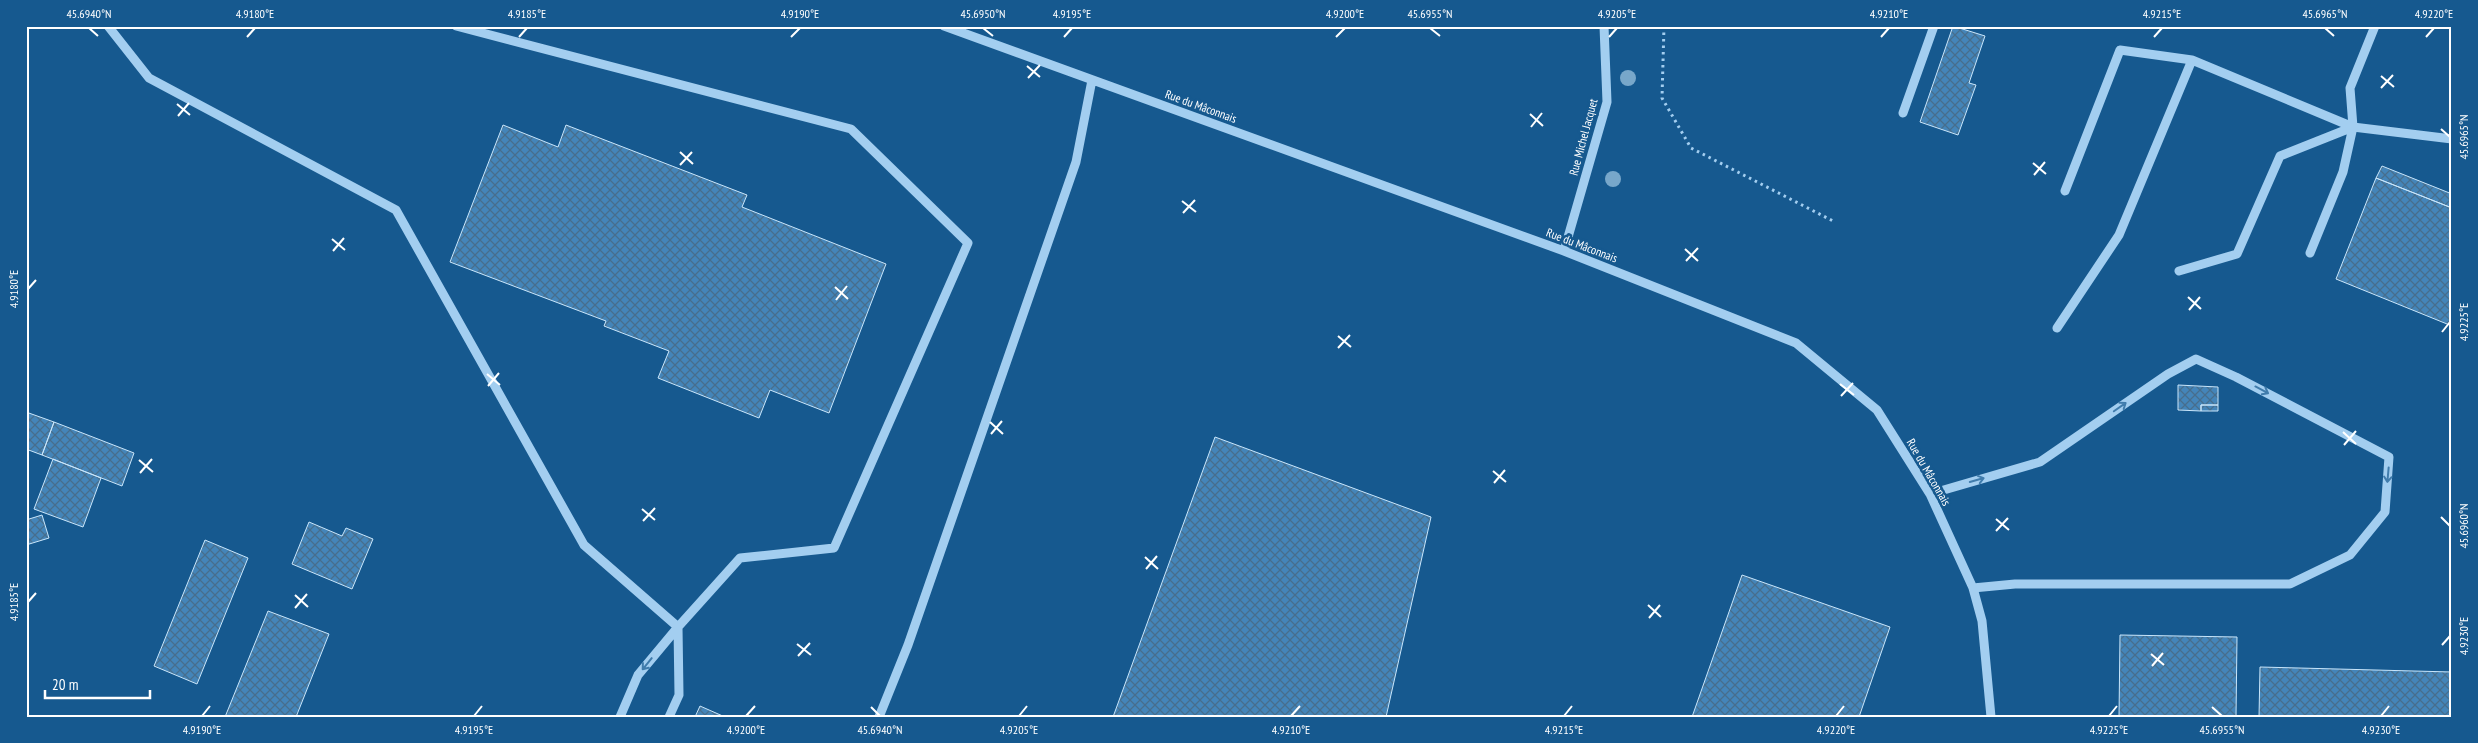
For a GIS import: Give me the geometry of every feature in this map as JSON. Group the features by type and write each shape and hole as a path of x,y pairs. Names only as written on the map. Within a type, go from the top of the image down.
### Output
{"street":[{"path":"108,26 149,78 396,210 584,545 678,627 679,695 669,717"},
{"path":"456,26 851,129 968,244 834,548 740,558 638,675 620,717"},
{"name":"Rue du Mâconnais","path":"944,26 1564,251 1796,343 1877,410 1930,494 1973,588 1982,621 1991,717"},
{"name":"Rue Michel Jacquet","path":"1564,251 1607,102 1604,26"},
{"path":"1903,113 1934,26"},
{"path":"2310,253 2343,172 2352,127 2350,88 2375,26"},
{"path":"2065,191 2120,50 2192,60 2352,127 2452,139"},
{"path":"2057,328 2119,236 2192,60"},
{"path":"879,717 908,645 1076,162 1092,80"},
{"path":"2179,270 2237,254 2280,156 2352,127"},
{"path":"1930,494 2040,462 2168,374 2196,359 2236,377 2390,457 2385,512 2350,555 2290,584 2015,584 1973,588"}],"path":[{"path":"1664,26 1662,98 1691,148 1835,222"}],"building":[{"path":"1953,26 1985,36 1969,83 1976,85 1958,135 1920,122"},
{"path":"503,125 558,147 566,125 747,195 742,207 886,264 829,413 770,390 759,418 658,378 669,351 604,326 606,321 450,262"},
{"path":"2382,166 2452,194 2452,208 2376,178"},
{"path":"2376,178 2452,208 2452,326 2336,279"},
{"path":"2178,385 2218,387 2218,405 2201,405 2201,411 2178,410"},
{"path":"2201,405 2218,405 2218,411 2201,411"},
{"path":"26,412 54,422 42,455 26,449"},
{"path":"54,422 134,453 122,486 42,455"},
{"path":"1215,437 1431,517 1386,717 1113,717"},
{"path":"53,459 101,478 83,527 34,509"},
{"path":"42,515 49,538 26,545 26,520"},
{"path":"309,522 342,536 346,528 373,539 352,589 292,564"},
{"path":"205,540 248,558 197,684 154,666"},
{"path":"1742,575 1890,627 1859,717 1692,717"},
{"path":"268,611 329,634 296,717 225,717"},
{"path":"2120,635 2237,637 2236,717 2119,717"},
{"path":"2260,667 2452,672 2452,717 2259,717"},
{"path":"700,706 725,717 695,717"}]}
